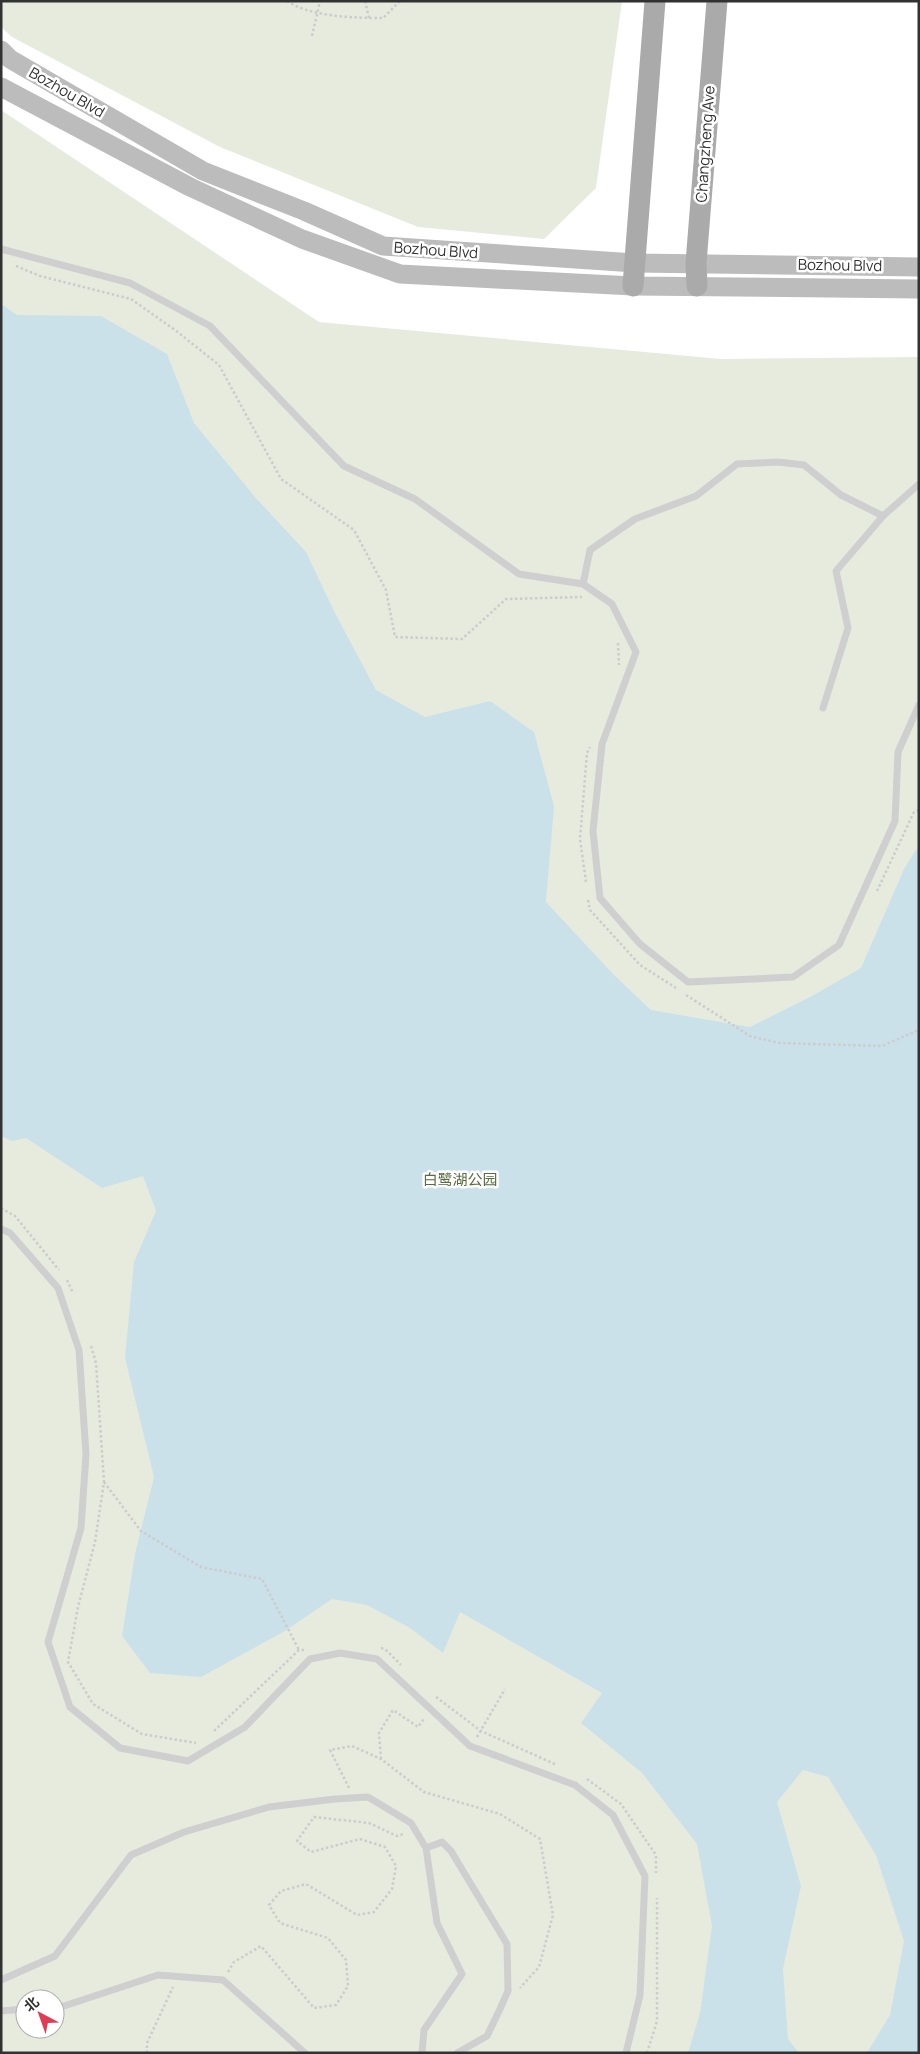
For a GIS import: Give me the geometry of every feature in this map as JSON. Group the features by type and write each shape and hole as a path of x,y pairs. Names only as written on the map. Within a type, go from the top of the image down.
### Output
{"main road":[{"path":"633,286 655,1"},
{"name":"Changzheng Ave","path":"697,286 696,263 717,1"},
{"name":"Bozhou Blvd","path":"1,50 10,59 203,171 304,211 383,246 635,263 919,267"},
{"name":"Bozhou Blvd","path":"1,88 190,187 302,239 400,274 633,286 919,289"}],"lane":[{"path":"1,248 130,283 210,326 344,466 415,499 519,574 582,584 612,604 636,652 602,744 593,831 600,898 640,944 688,982 793,977 838,945 895,821 898,752 919,705"},
{"path":"582,584 590,550 635,519 696,496 737,464 778,462 804,466 841,495 883,516"},
{"path":"823,708 848,628 836,570 883,516 919,484"},
{"path":"1,1229 10,1233 58,1288 79,1350 86,1454 80,1528 48,1642 70,1707 120,1748 188,1761 245,1727 310,1659 340,1653 377,1659 470,1746 575,1785 613,1815 644,1876 640,1995 626,2053"},
{"path":"1,1980 55,1956 131,1855 184,1832 269,1807 368,1797 411,1823 426,1848 436,1923 462,1974 424,2030 422,2053"},
{"path":"426,1848 442,1842 451,1851 507,1944 508,1991 487,2036 457,2053"},
{"path":"65,2006 158,1975 223,1980 305,2053"},
{"path":"1,2011 15,2010"}],"path":[{"path":"287,1 294,6 317,12 369,18 383,18 400,1"},
{"path":"312,36 320,1"},
{"path":"365,1 369,18"},
{"path":"9,262 40,276 131,299 175,330 219,365 281,479 354,530 386,590 395,637 462,639 506,599 589,597"},
{"path":"618,640 619,670"},
{"path":"586,883 580,839 587,753 591,745"},
{"path":"877,891 914,812 919,810"},
{"path":"587,892 590,910 640,965 750,1036 780,1043 882,1046 919,1030"},
{"path":"686,995 696,994"},
{"path":"104,1482 141,1531 201,1567 262,1579 299,1650"},
{"path":"470,1746 505,1689"},
{"path":"381,1759 379,1733 393,1710 418,1727 431,1710"},
{"path":"353,1798 330,1750 352,1746 381,1759 424,1792 500,1814 540,1839 553,1916 539,1968 520,1988"},
{"path":"223,1980 234,1962 261,1946 314,2008 336,2005 348,1986 346,1960 328,1938 280,1923 269,1905 280,1891 306,1884 357,1915 374,1912 392,1889 396,1866 385,1847 360,1839 311,1852 296,1841 314,1817 369,1823 397,1836 416,1830"},
{"path":"147,2053 147,2043 178,1976"}],"green space":[{"path":"1,1 622,1 596,188 544,239 418,227 220,147 12,37 1,27"},
{"name":"白鹭湖公园","path":"1,110 319,322 721,359 919,357 919,2053 1,2053"}],"water":[{"path":"1,304 17,315 101,316 167,354 194,423 255,497 306,552 335,613 376,690 425,717 490,701 534,732 554,806 546,902 614,975 651,1010 750,1027 812,996 861,968 904,869 919,845 919,2053 867,2053 890,2015 904,1941 876,1855 828,1777 803,1770 777,1802 801,1886 783,1969 788,2039 799,2053 688,2053 700,2013 712,1926 697,1844 642,1773 581,1723 602,1693 460,1612 443,1653 410,1628 367,1605 332,1599 285,1631 201,1677 150,1673 122,1636 135,1554 154,1477 125,1358 134,1262 156,1211 143,1176 102,1188 26,1138 12,1141 1,1136"}]}
